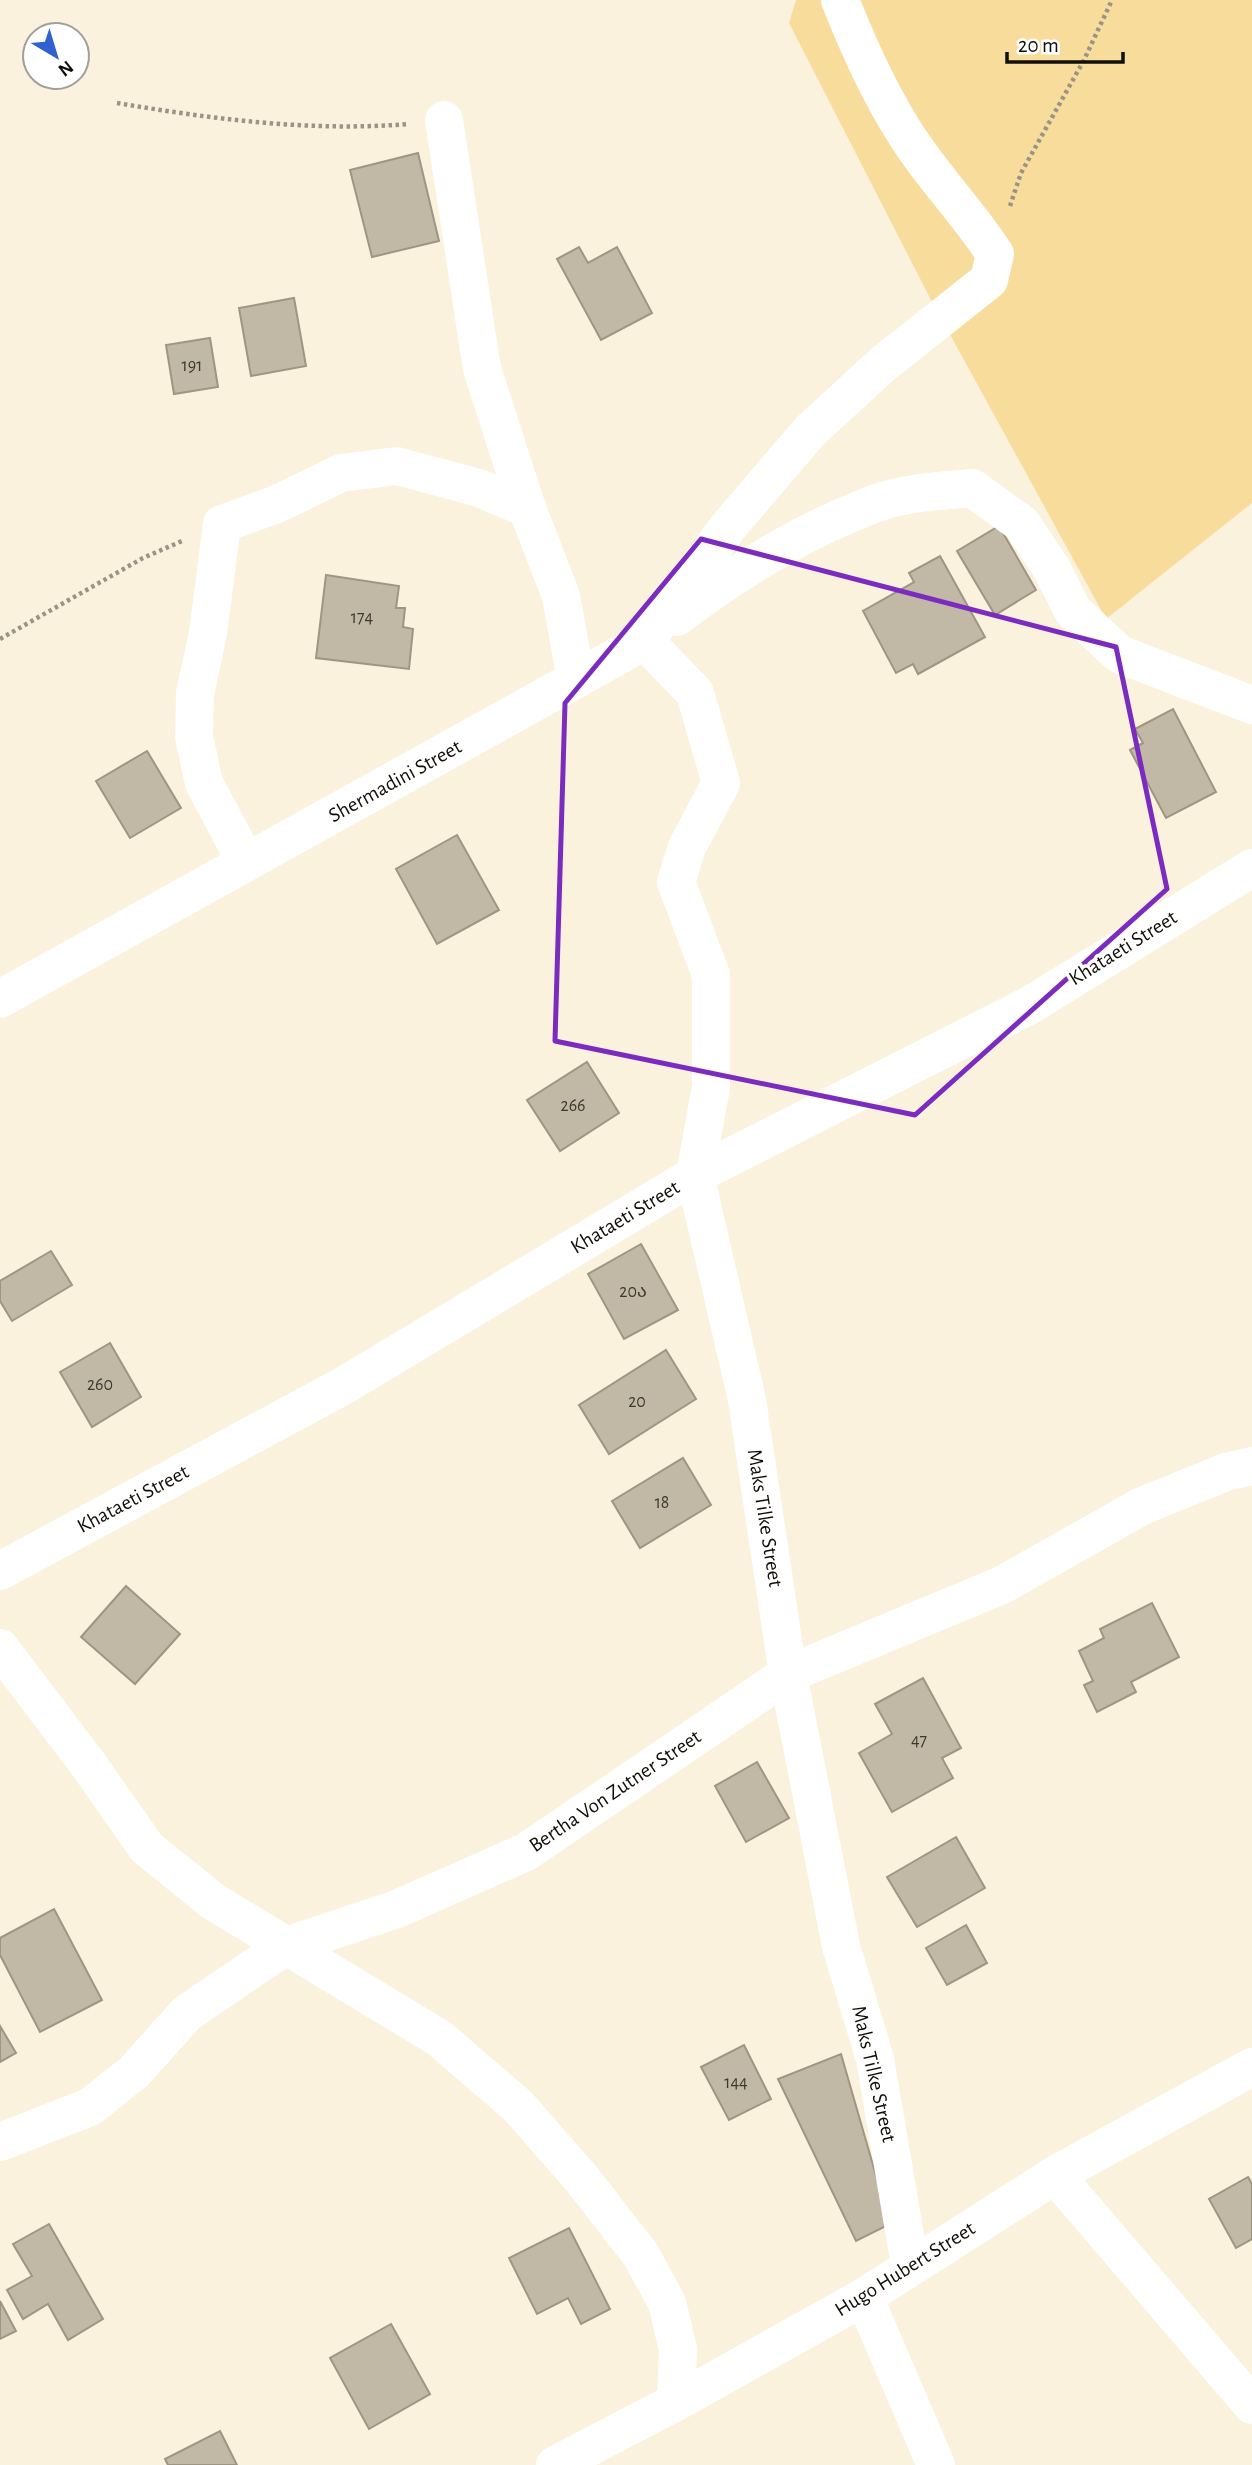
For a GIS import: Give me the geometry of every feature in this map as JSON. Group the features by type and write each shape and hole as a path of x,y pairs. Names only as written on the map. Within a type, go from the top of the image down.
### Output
{"street":[{"path":"645,641 728,527 810,431 883,364 989,280 995,254 974,221 930,169 900,126 872,73 840,0"},
{"path":"444,120 482,369 527,508 561,596 576,679"},
{"path":"246,862 204,783 194,737 195,694 208,633 222,524 276,504 341,473 397,466 479,488 527,508"},
{"name":"Shermadini Street","path":"0,999 645,641 715,587 827,526 878,503 920,493 972,488 1022,524 1052,569 1073,611 1119,654 1252,705"},
{"name":"Maks Tilke Street","path":"645,641 695,693 721,783 687,847 676,882 711,975 711,1087 695,1175 747,1400 788,1674 841,1946 875,2059 910,2265"},
{"name":"Khataeti Street","path":"0,1571 343,1386 695,1175 1032,1004 1252,868"},
{"name":"Bertha Von Zutner Street","path":"0,2143 89,2107 134,2072 187,2013 286,1946 397,1909 526,1852 788,1674 1002,1585 1142,1506 1226,1472 1252,1466"},
{"path":"0,1648 88,1764 147,1848 214,1902 439,2038 518,2106 581,2178 641,2255 667,2303 678,2349 676,2402"},
{"name":"Hugo Hubert Street","path":"555,2465 676,2402 864,2297 910,2265 1055,2175 1252,2067"},
{"path":"1055,2175 1252,2405"},
{"path":"864,2297 936,2465"}],"path":[{"path":"995,254 1021,173 1084,60 1112,0"},
{"path":"117,103 206,118 354,128 444,120"},
{"path":"0,639 143,558 222,524"}],"highlighted area":[{"path":"701,539 1116,647 1167,889 915,1115 555,1041 565,703"}],"shaded area":[{"path":"796,0 1252,0 1252,503 1106,619 930,298 789,23"}],"building":[{"path":"418,153 439,241 372,257 350,170"},
{"path":"579,247 588,263 617,247 652,313 601,340 557,259"},
{"path":"294,298 306,366 251,376 239,308"},
{"path":"210,338 218,387 174,394 166,345"},
{"path":"999,526 1036,590 995,615 957,551"},
{"path":"940,556 985,637 918,674 913,664 896,673 863,611 914,582 909,573"},
{"path":"326,575 399,586 396,608 405,608 403,627 413,629 409,669 316,658"},
{"path":"1173,709 1216,792 1166,818 1130,750 1143,743 1135,729"},
{"path":"147,751 181,808 130,838 96,781"},
{"path":"457,835 499,910 437,944 396,869"},
{"path":"587,1062 619,1113 560,1151 527,1100"},
{"path":"641,1244 678,1310 624,1339 588,1274"},
{"path":"51,1251 72,1285 12,1321 0,1301 0,1281"},
{"path":"110,1343 141,1397 92,1427 60,1372"},
{"path":"666,1350 696,1399 609,1454 579,1405"},
{"path":"683,1458 711,1505 640,1548 612,1501"},
{"path":"126,1586 180,1634 135,1684 81,1637"},
{"path":"1152,1603 1179,1657 1131,1682 1136,1692 1097,1712 1084,1685 1093,1681 1079,1651 1104,1638 1100,1629"},
{"path":"923,1678 961,1748 942,1758 953,1778 892,1812 859,1753 892,1734 875,1704"},
{"path":"757,1762 789,1818 746,1842 715,1786"},
{"path":"956,1837 985,1888 917,1927 887,1877"},
{"path":"54,1909 102,2000 40,2032 0,1955 0,1938"},
{"path":"966,1925 987,1963 947,1985 926,1948"},
{"path":"0,2026 16,2053 0,2062"},
{"path":"744,2045 771,2099 729,2120 701,2067"},
{"path":"841,2054 890,2224 856,2241 778,2079"},
{"path":"1248,2177 1252,2184 1252,2239 1236,2248 1209,2199"},
{"path":"49,2224 103,2319 68,2340 48,2304 23,2319 7,2290 32,2276 13,2244"},
{"path":"569,2228 610,2309 581,2324 568,2298 537,2314 509,2258"},
{"path":"0,2301 16,2331 0,2339"},
{"path":"391,2324 430,2394 369,2429 330,2358"},
{"path":"220,2431 237,2465 168,2465 165,2459"}]}
